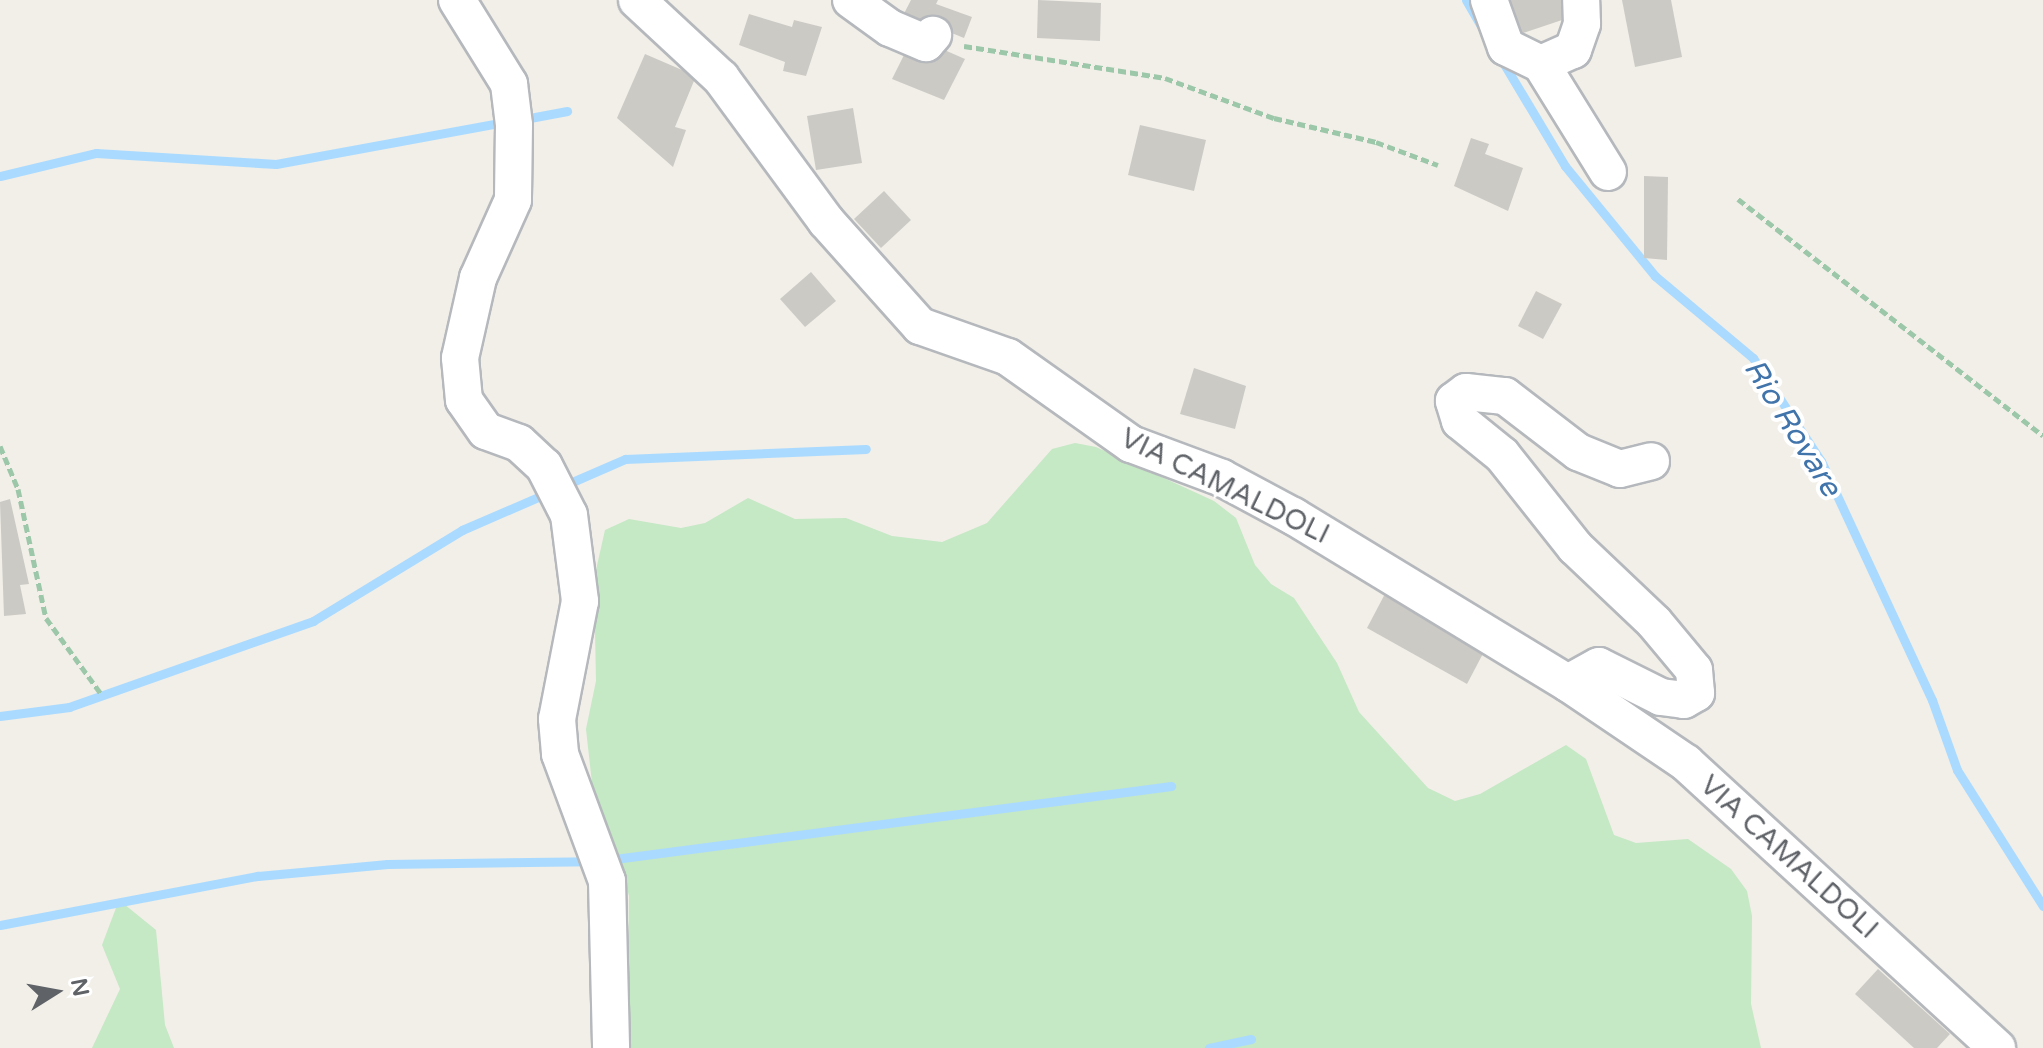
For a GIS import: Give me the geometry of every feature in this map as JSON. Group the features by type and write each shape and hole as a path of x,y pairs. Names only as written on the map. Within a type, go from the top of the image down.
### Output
{"street":[{"path":"457,0 509,84 514,125 513,200 478,278 460,358 464,400 486,431 519,443 544,466 569,515 580,601 557,719 560,754 607,881 611,1048"},
{"name":"VIA CAMALDOLI","path":"637,0 721,78 826,221 920,326 1008,357 1131,444 1222,478 1293,516 1568,683 1686,763 1997,1048"},
{"path":"851,0 890,28 926,43 933,35"},
{"path":"1489,0 1506,47 1541,64 1608,172"},
{"path":"1541,64 1573,50 1582,24 1581,0"},
{"path":"1568,683 1599,666 1661,697 1684,700 1696,693 1694,670 1575,547 1502,455 1460,421 1454,401 1466,392 1505,396 1578,452 1620,469 1651,461"}],"path":[{"path":"933,35 978,51 1165,78 1274,118 1376,142 1438,165"},
{"path":"1738,199 2043,436"},
{"path":"0,446 18,489 46,618 102,695"}],"green space":[{"path":"1075,443 1096,447 1214,501 1236,518 1255,565 1271,584 1294,598 1337,663 1359,712 1428,788 1455,801 1480,794 1566,745 1586,759 1614,835 1636,843 1688,839 1731,869 1747,891 1752,916 1751,1004 1761,1048 627,1048 629,896 615,846 594,801 586,729 596,681 594,579 605,530 629,519 681,528 705,523 748,498 795,519 846,518 892,536 942,542 987,523 1052,449"},
{"path":"119,900 156,930 165,1025 174,1048 92,1048 120,989 102,945"}],"building":[{"path":"911,0 938,0 936,4 972,17 964,38 932,25 897,27"},
{"path":"1038,0 1101,3 1100,41 1037,38"},
{"path":"1508,0 1562,0 1568,18 1520,34"},
{"path":"1622,0 1671,0 1682,57 1635,67"},
{"path":"749,14 792,27 794,20 822,27 806,76 783,71 785,62 739,45"},
{"path":"933,45 965,59 944,100 892,79 908,47"},
{"path":"645,54 696,76 675,127 686,130 673,167 617,118"},
{"path":"853,108 862,163 816,170 807,116"},
{"path":"1140,125 1206,140 1194,191 1128,175"},
{"path":"1471,138 1489,144 1485,154 1523,168 1508,211 1454,186"},
{"path":"1644,176 1668,177 1667,260 1644,258"},
{"path":"884,191 911,220 881,248 854,219"},
{"path":"811,272 836,301 805,327 780,299"},
{"path":"1536,291 1562,304 1543,339 1518,326"},
{"path":"1194,368 1246,386 1235,429 1180,414"},
{"path":"10,499 29,584 20,585 26,614 4,616 0,502"},
{"path":"1387,590 1487,646 1467,684 1367,628"},
{"path":"1878,969 1950,1034 1937,1048 1914,1048 1855,994"}],"waterway":[{"name":"Rio Rovare","path":"1466,0 1483,29"},
{"name":"Rio Rovare","path":"1501,59 1565,166 1655,276 1753,358 1821,461 1932,700 1957,770 2043,906"},
{"path":"519,120 567,111"},
{"path":"0,176 96,153 276,164 505,122"},
{"path":"563,486 625,459 866,449"},
{"path":"0,716 69,707 313,621 462,530 550,492"},
{"path":"607,860 1171,786"},
{"path":"0,925 258,876 387,864 592,861"},
{"path":"1209,1048 1251,1039"}]}
